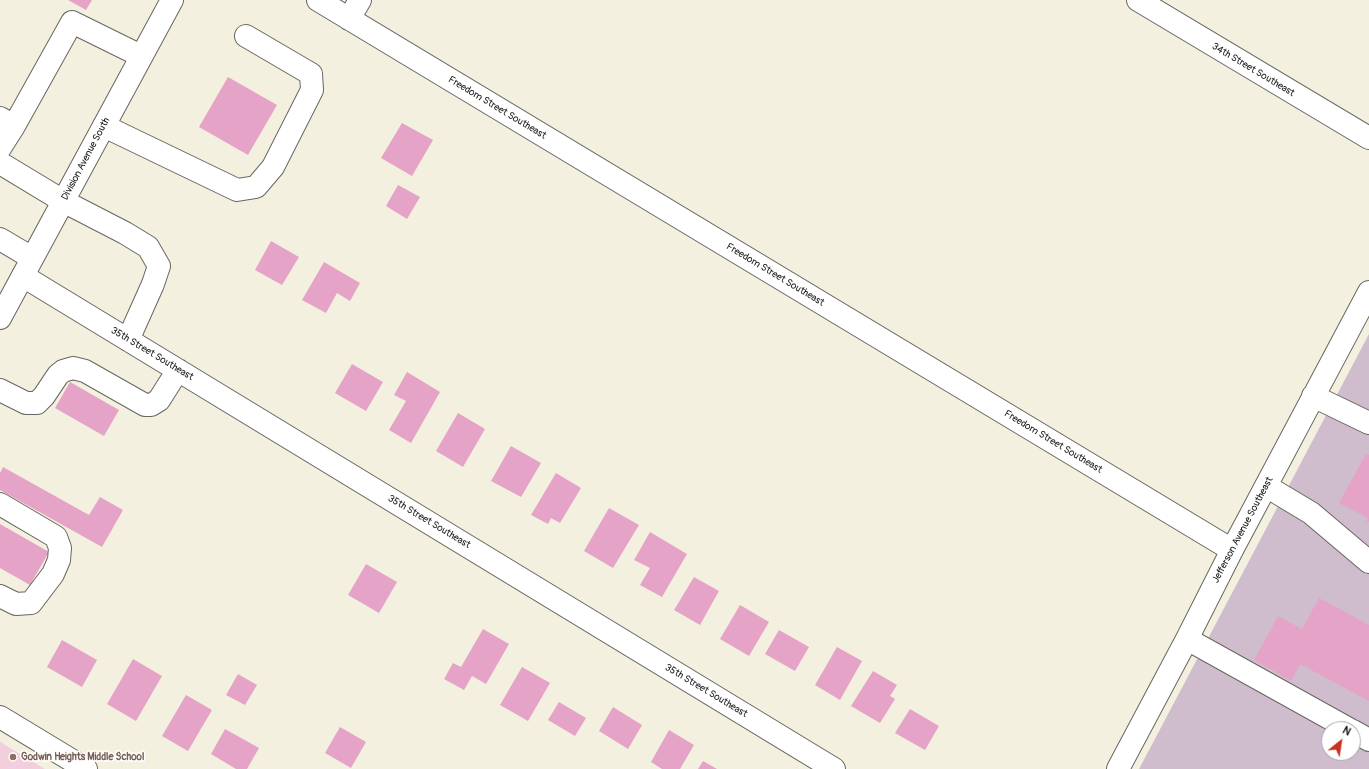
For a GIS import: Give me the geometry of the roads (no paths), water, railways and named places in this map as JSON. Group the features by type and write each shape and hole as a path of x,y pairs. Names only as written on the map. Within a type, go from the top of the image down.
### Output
{"street":[{"name":"Division Avenue South","path":"0,318 172,0"},
{"name":"Freedom Street Southeast","path":"318,0 1232,550"},
{"path":"349,19 360,0"},
{"name":"34th Street Southeast","path":"1138,0 1369,138"},
{"path":"0,148 7,122 72,22 142,56"},
{"path":"104,126 237,190 256,187 273,167 312,90 311,74 246,36"},
{"path":"0,163 63,201 126,233 148,247 159,266 153,284 128,340"},
{"name":"35th Street Southeast","path":"0,239 28,267 128,340 834,769"},
{"name":"Jefferson Avenue Southeast","path":"1118,769 1369,292"},
{"path":"0,390 26,403 36,403 44,396 58,375 63,371 73,368 85,371 145,405 151,405 159,400 178,370"},
{"path":"1313,396 1369,423"},
{"path":"1266,486 1311,513 1369,562"},
{"path":"0,504 56,537 60,548 59,560 53,574 31,603 16,604 0,596"},
{"path":"1187,639 1335,721"},
{"path":"0,717 86,769"}],"place":[{"name":"Godwin Heights Middle School","path":"13,757"}]}
